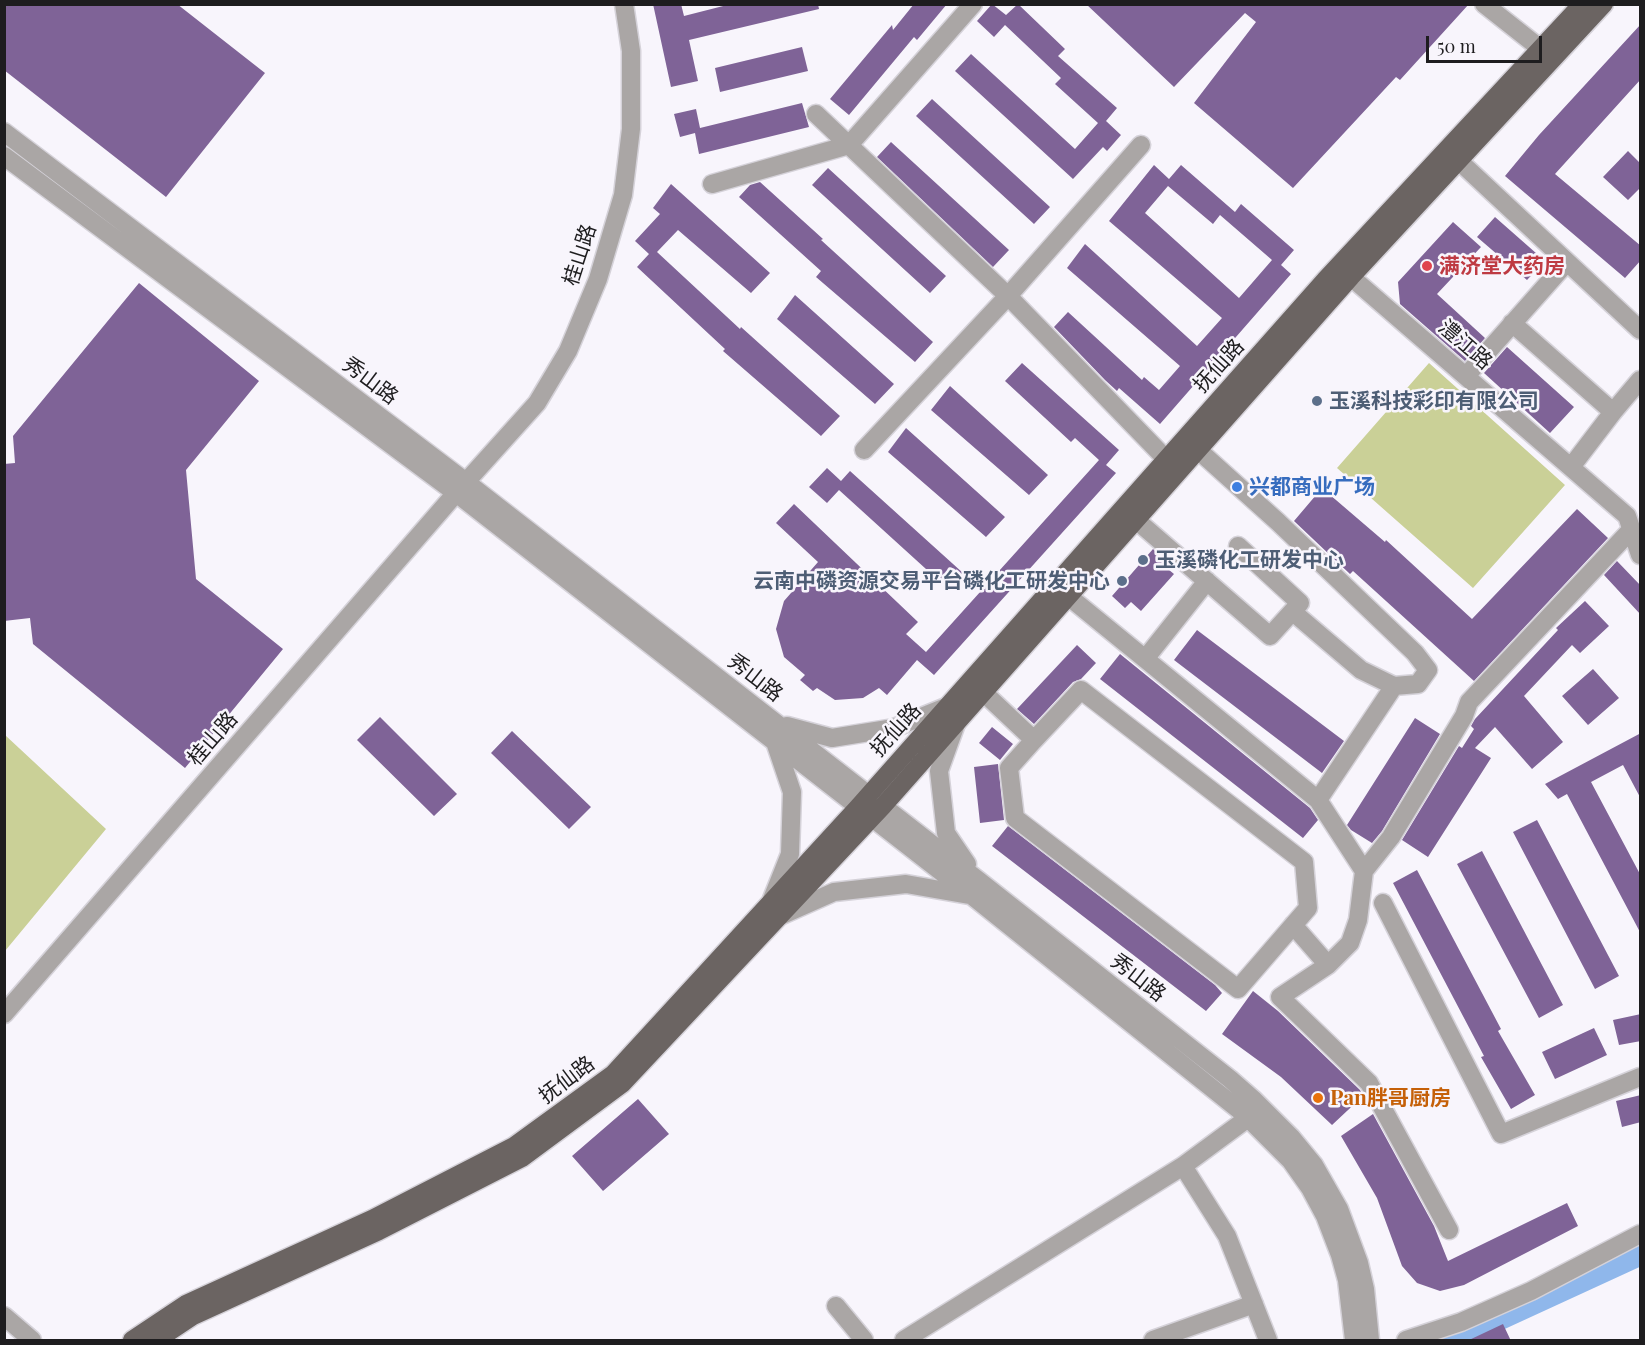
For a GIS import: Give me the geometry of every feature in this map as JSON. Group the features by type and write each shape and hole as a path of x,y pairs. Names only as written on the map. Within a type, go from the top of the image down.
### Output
{"main road":[{"name":"抚仙路","path":"952,715 983,692 1351,277 1460,161 1547,54 1582,4"},
{"name":"抚仙路","path":"157,1341 193,1316 379,1231 522,1158 622,1084 775,910 952,715 1166,459 1325,280 1547,54 1604,4"},
{"name":"抚仙路","path":"132,1341 186,1304 372,1219 514,1146 613,1074 775,910"}],"street":[{"name":"桂山路","path":"4,1014 461,487 537,403 568,351 598,279 623,195 631,129 631,51 624,4"},
{"path":"712,184 849,145 973,4"},
{"path":"1484,4 1547,54"},
{"path":"816,114 1008,296 1166,459"},
{"name":"秀山路","path":"4,132 461,487 775,742 870,806"},
{"path":"864,450 1008,296 1141,145"},
{"name":"秀山路","path":"4,156 461,487 776,723 870,806 1230,1079 1303,1150 1332,1194 1353,1243 1365,1289 1370,1341"},
{"path":"1460,161 1641,330"},
{"path":"1466,376 1567,262"},
{"name":"澧江路","path":"1351,277 1633,518 1641,555"},
{"path":"1512,323 1613,412"},
{"path":"1571,467 1641,380"},
{"path":"1197,449 1416,653 1428,670 1418,684 1394,686 1361,670 1293,612"},
{"path":"1449,1230 1369,1083 1280,997 1328,965 1350,943 1358,920 1364,871 1391,837 1464,716 1468,702 1633,518"},
{"path":"1135,519 1270,636 1300,603 1238,546"},
{"path":"1145,659 1207,581"},
{"path":"1068,596 1318,800 1364,871"},
{"path":"1318,800 1394,686"},
{"path":"1081,690 1304,862 1308,908 1238,988 1015,818 1009,768 1034,740 1081,690"},
{"path":"983,692 1034,740"},
{"path":"776,723 832,738 894,728 952,715 939,771 945,833 974,887"},
{"path":"775,742 792,792 790,854 775,910"},
{"path":"775,910 834,892 906,884 974,887"},
{"name":"秀山路","path":"974,887 1248,1118 1280,1148 1301,1174 1325,1216 1340,1255 1347,1280 1354,1341"},
{"path":"1383,903 1501,1134 1641,1077"},
{"path":"1293,925 1328,965"},
{"path":"904,1341 1184,1166 1248,1118"},
{"path":"1184,1166 1227,1236 1268,1341"},
{"path":"1406,1341 1461,1322 1531,1291 1641,1234"},
{"path":"1153,1341 1254,1304"},
{"path":"836,1306 864,1341"},
{"path":"4,1316 32,1341"}],"green space":[{"path":"1429,363 1565,485 1473,588 1337,468"},
{"path":"5,735 106,829 4,951"}],"building":[{"path":"4,4 177,4 265,73 166,197 4,70"},
{"path":"653,4 681,4 684,16 731,4 818,4 819,9 689,40 698,81 671,87"},
{"path":"914,4 947,4 917,40 914,37 849,115 830,99 892,25 893,30"},
{"path":"992,4 1006,15 1018,4 1065,49 1058,56 1117,108 1106,121 1121,135 1107,151 1103,147 1073,179 955,71 971,54 1075,149 1098,123 1055,84 1061,78 1005,25 994,37 977,21"},
{"path":"1086,4 1469,4 1400,80 1396,77 1293,188 1194,103 1256,22 1245,13 1174,87"},
{"path":"1641,24 1641,79 1555,174 1641,246 1641,260 1625,278 1505,176 1539,135"},
{"path":"802,47 808,71 720,92 715,68"},
{"path":"932,99 1050,207 1034,224 916,116"},
{"path":"802,103 809,127 699,154 695,133 680,137 674,114 696,109 700,128"},
{"path":"891,142 1009,250 993,267 877,157"},
{"path":"1628,151 1641,164 1641,187 1628,200 1603,177"},
{"path":"1154,165 1169,179 1181,165 1235,212 1241,204 1294,250 1281,265 1291,274 1160,424 1119,388 1117,391 1054,327 1068,312 1142,380 1144,377 1159,390 1180,366 1067,268 1085,244 1197,346 1222,318 1109,221","holes":["1168,186 1213,224 1220,215 1272,260 1239,298 1145,213"]},
{"path":"828,168 946,276 930,293 812,185"},
{"path":"760,182 933,342 915,362 816,277 821,271 739,197 750,185"},
{"path":"671,184 770,273 751,293 678,230 657,252 740,329 741,327 840,416 821,436 723,351 725,349 637,267 649,254 635,241 660,214 653,208"},
{"path":"1495,217 1545,261 1527,280 1477,237"},
{"path":"1453,222 1481,247 1437,294 1485,338 1465,361 1400,304 1398,282"},
{"path":"139,283 259,381 186,470 196,579 283,649 185,768 33,644 30,618 4,621 4,464 15,463 13,436"},
{"path":"795,295 894,384 875,404 777,319"},
{"path":"1507,347 1574,407 1550,433 1484,373"},
{"path":"1022,363 1119,450 1106,465 1116,473 934,675 917,660 887,695 879,688 863,698 835,700 817,688 813,691 800,680 805,675 784,657 776,629 784,601 818,562 776,523 794,504 918,622 906,634 926,652 1099,460 1075,438 1071,442 1005,381"},
{"path":"950,386 1048,475 1029,495 931,410"},
{"path":"906,428 1005,517 986,537 888,452"},
{"path":"827,468 841,481 850,471 963,573 948,589 839,490 827,503 809,487"},
{"path":"1322,488 1385,542 1386,540 1472,619 1577,509 1608,538 1474,681 1353,571 1350,574 1294,521"},
{"path":"1153,549 1166,561 1163,565 1174,574 1141,611 1131,602 1125,608 1112,596"},
{"path":"1617,561 1641,586 1641,615 1604,575"},
{"path":"1585,601 1609,626 1580,653 1572,645 1524,696 1563,742 1532,769 1495,727 1475,748 1491,758 1428,857 1402,840 1459,746 1462,748 1474,729 1471,726 1475,719 1558,630 1556,628"},
{"path":"1197,630 1344,741 1322,773 1174,660"},
{"path":"1077,645 1096,663 1081,679 1073,682 1034,724 1017,709"},
{"path":"1120,654 1310,808 1318,820 1303,838 1100,679"},
{"path":"1593,669 1619,698 1588,725 1562,696"},
{"path":"380,717 457,794 434,816 357,740"},
{"path":"1415,718 1440,734 1382,831 1372,843 1347,825"},
{"path":"992,727 1013,744 1000,760 979,743"},
{"path":"512,731 591,807 569,829 491,753"},
{"path":"1641,733 1641,799 1623,765 1591,782 1641,876 1641,934 1567,794 1558,799 1545,784"},
{"path":"998,764 1004,820 980,823 974,767"},
{"path":"1537,820 1619,976 1595,989 1513,832"},
{"path":"1008,826 1215,985 1222,993 1206,1011 992,846"},
{"path":"1482,851 1563,1005 1539,1018 1457,864"},
{"path":"1417,870 1501,1029 1498,1031 1535,1095 1511,1109 1481,1057 1484,1056 1393,883"},
{"path":"1253,991 1278,1011 1360,1090 1363,1096 1332,1125 1281,1077 1222,1034"},
{"path":"1641,1014 1641,1041 1619,1045 1613,1020"},
{"path":"1594,1028 1607,1055 1555,1079 1542,1052"},
{"path":"1641,1095 1641,1122 1622,1127 1616,1101"},
{"path":"638,1099 669,1134 603,1191 572,1156"},
{"path":"1373,1114 1434,1226 1448,1261 1567,1203 1578,1226 1464,1285 1440,1291 1417,1283 1402,1266 1377,1198 1341,1136"},
{"path":"1503,1324 1511,1341 1467,1341"}],"waterway":[{"path":"1442,1340 1479,1326 1640,1252"}],"place":[{"name":"满济堂大药房","path":"1427,266"},
{"name":"玉溪科技彩印有限公司","path":"1317,401"},
{"name":"兴都商业广场","path":"1237,487"},
{"name":"玉溪磷化工研发中心","path":"1143,560"},
{"name":"云南中磷资源交易平台磷化工研发中心","path":"1122,581"},
{"name":"Pan胖哥厨房","path":"1318,1098"}]}
